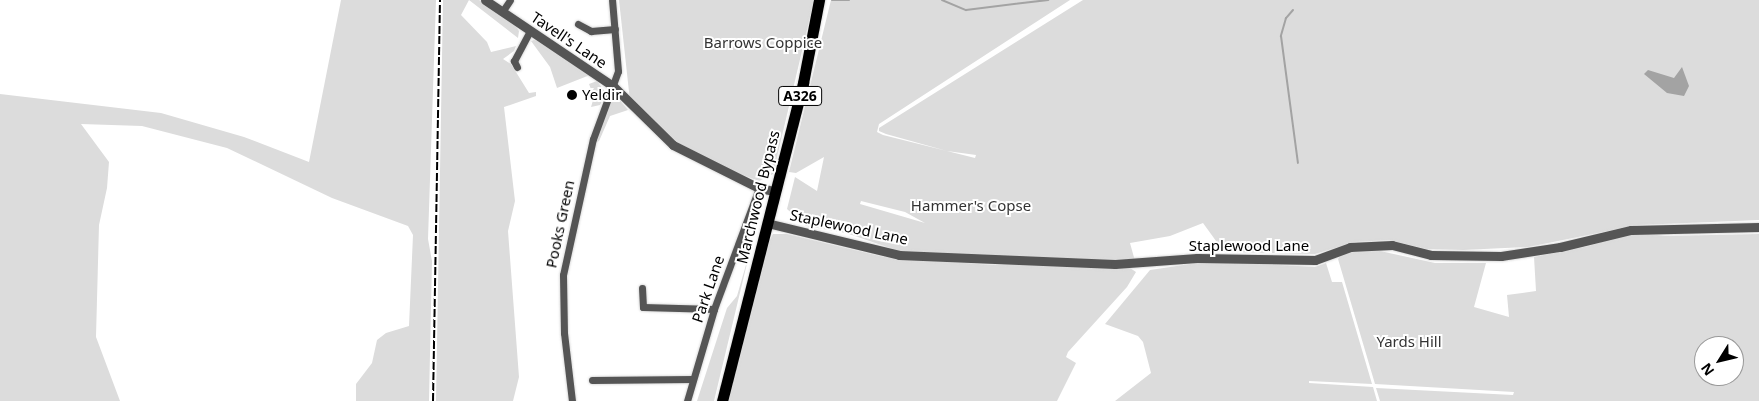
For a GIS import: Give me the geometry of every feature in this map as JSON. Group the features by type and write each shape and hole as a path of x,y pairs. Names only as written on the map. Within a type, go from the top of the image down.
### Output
{"main road":[{"name":"Marchwood Bypass","path":"722,401 775,191 820,0"}],"street":[{"name":"Tavell's Lane","path":"485,0 613,86"},
{"path":"502,12 510,0"},
{"name":"Pooks Green","path":"572,401 562,300 565,257 593,139 613,86 618,61 612,0"},
{"path":"578,24 591,31 615,28"},
{"path":"517,67 514,61 530,31"},
{"name":"Staplewood Lane","path":"613,86 673,145 759,188 775,191"},
{"name":"Park Lane","path":"687,401 714,309 759,188"},
{"name":"Staplewood Lane","path":"767,222 899,255 1115,264 1197,258 1315,260 1350,247 1392,246 1431,255 1501,256 1560,247 1631,230 1759,227"},
{"path":"642,288 643,307 657,310 714,309"},
{"path":"592,380 693,379"}],"green space":[{"path":"341,0 436,0 428,239 432,261 429,401 356,401 356,384 372,363 377,340 386,333 409,326 413,235 408,226 332,198 227,148 142,126 81,124 109,162 107,188 99,225 96,337 120,401 0,401 0,94 161,113 244,137 309,162"},
{"path":"443,0 469,0 461,15 487,42 491,52 516,46 514,51 503,59 511,64 529,93 536,92 536,96 504,107 515,201 508,231 519,377 513,401 436,401"},
{"path":"469,0 479,0 515,25 519,31 518,38"},
{"name":"Barrows Coppice","path":"619,0 814,0 773,174 759,181 710,163 666,135 630,101"},
{"name":"Hammer's Copse","path":"831,0 1070,0 879,124 877,132 883,135 947,151 886,134 879,131 879,128 1083,0 1759,0 1759,220 1638,225 1528,247 1463,250 1426,249 1389,240 1355,242 1315,254 1224,252 1203,223 1170,236 1130,243 1135,261 899,251 846,233 806,226 787,209 795,177 817,191 824,157 796,173 789,172","holes":["947,151 976,155 975,158","861,201 905,212 925,223 860,204"]},
{"path":"534,40 590,75 557,88 550,67 531,41"},
{"path":"597,81 606,93 600,105 591,107 594,97 589,84"},
{"path":"617,97 628,110 610,116 599,141 594,143 611,98"},
{"name":"Yards Hill","path":"1632,232 1665,236 1759,234 1759,401 1380,401 1376,388 1513,395 1514,392 1375,384 1338,259 1341,255 1354,252 1380,251 1435,263 1486,263 1474,307 1509,317 1507,295 1536,291 1534,257 1589,246"},
{"path":"773,234 787,234 884,257 992,265 1097,265 1130,268 1136,272 1127,287 1068,352 1066,357 1076,363 1057,401 728,401 765,249"},
{"path":"750,251 714,401 697,401 727,308 737,296"},
{"path":"1210,261 1315,267 1326,263 1332,282 1342,282 1372,384 1309,381 1309,383 1373,387 1377,401 1115,401 1151,373 1143,342 1138,336 1105,324 1150,270"}],"shaded area":[{"path":"1682,67 1689,86 1684,96 1667,93 1644,74 1648,70 1674,78"}],"waterway":[{"path":"832,0 849,0"},
{"path":"942,0 966,10 1048,0"},
{"path":"1293,10 1286,18 1281,36 1298,163"}],"railway":[{"path":"433,401 440,0"}],"place":[{"name":"Yeldir","path":"572,95"}]}
